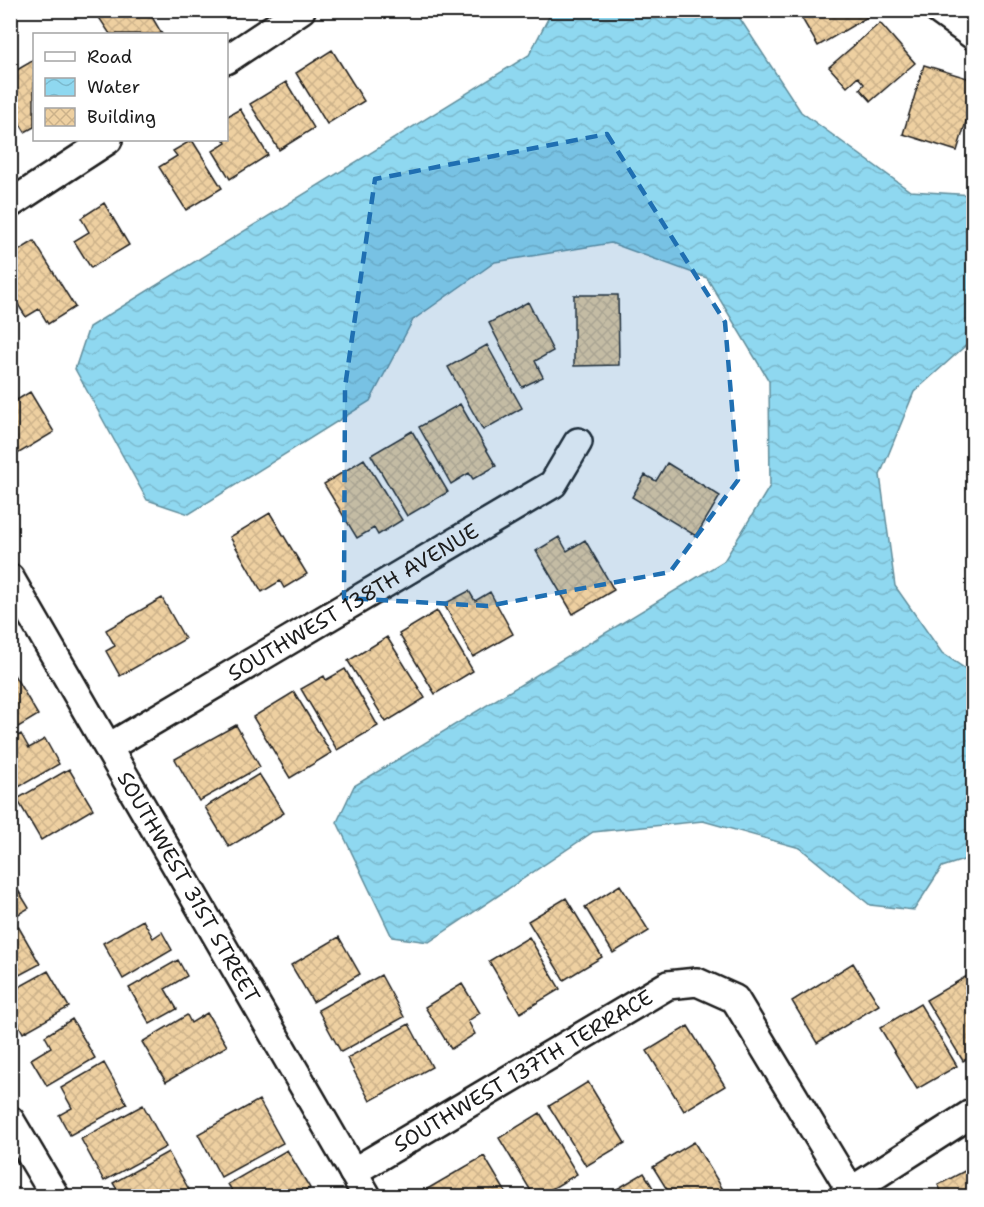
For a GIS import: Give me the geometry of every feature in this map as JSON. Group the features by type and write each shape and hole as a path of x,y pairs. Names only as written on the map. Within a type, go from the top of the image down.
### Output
{"street":[{"path":"228,59 301,10"},
{"path":"938,10 974,36"},
{"path":"10,204 106,141"},
{"name":"SOUTHWEST 138TH AVENUE","path":"109,747 553,484 578,442"},
{"name":"SOUTHWEST 31ST STREET","path":"10,578 367,1197"},
{"name":"SOUTHWEST 137TH TERRACE","path":"353,1172 668,985 697,982 735,999 849,1195"},
{"path":"849,1195 974,1112"},
{"path":"10,1120 55,1197"}],"highlighted area":[{"path":"607,134 725,322 738,480 670,572 488,606 344,598 345,387 375,179"}],"water":[{"path":"552,11 735,11 801,112 910,191 973,195 973,339 914,392 880,475 895,586 942,653 973,674 973,857 942,867 914,910 870,905 800,848 703,821 593,832 429,942 392,937 337,822 354,786 724,561 770,486 769,381 707,278 611,243 495,262 413,320 370,401 189,514 147,500 75,369 89,327 529,55"}],"building":[{"path":"107,10 148,10 161,33 109,33 98,16"},
{"path":"797,10 869,10 871,15 818,46"},
{"path":"880,23 915,63 871,101 860,89 864,84 858,77 847,87 829,67"},
{"path":"332,50 364,101 327,124 296,73"},
{"path":"33,61 33,128 25,132 10,108 10,74"},
{"path":"924,65 974,80 974,96 957,151 903,134"},
{"path":"286,82 314,128 279,150 250,104"},
{"path":"240,109 268,155 230,179 213,151 226,143 225,141 228,141 228,116"},
{"path":"193,141 222,188 186,210 159,167 177,156 173,151"},
{"path":"104,203 129,245 91,268 74,241 89,232 81,218"},
{"path":"34,241 75,307 48,324 39,309 26,317 10,292 10,256"},
{"path":"574,295 618,295 619,365 574,366"},
{"path":"528,302 553,351 535,361 543,377 522,387 489,323"},
{"path":"487,345 522,408 483,430 448,367"},
{"path":"30,392 54,432 14,456 10,450 10,404"},
{"path":"460,404 496,466 473,479 469,473 451,484 419,427"},
{"path":"412,431 448,492 407,516 371,455"},
{"path":"364,459 402,520 378,535 374,528 357,538 324,484"},
{"path":"667,463 720,496 696,536 632,497 645,475 656,481"},
{"path":"270,513 307,574 284,588 280,581 262,592 230,537"},
{"path":"559,537 567,551 585,540 614,590 573,614 536,551"},
{"path":"469,591 475,601 490,592 513,634 473,657 444,604"},
{"path":"162,598 185,639 120,676 106,651 115,646 106,630"},
{"path":"437,611 473,671 435,694 399,634"},
{"path":"387,637 425,698 386,722 348,661"},
{"path":"345,669 378,726 337,750 301,689 324,676 326,680"},
{"path":"14,675 38,715 10,732 10,678"},
{"path":"294,692 331,753 290,778 253,717"},
{"path":"236,725 260,767 199,801 175,759"},
{"path":"21,734 29,748 45,739 59,764 17,788 10,777 10,740"},
{"path":"69,769 93,809 41,840 17,799"},
{"path":"259,774 284,813 229,847 205,807"},
{"path":"10,877 29,908 10,919"},
{"path":"620,885 649,931 613,953 585,907"},
{"path":"566,898 602,957 564,980 528,921"},
{"path":"143,920 153,938 162,932 172,950 123,979 103,943"},
{"path":"18,926 40,964 10,980 10,930"},
{"path":"339,937 360,974 313,1002 291,965"},
{"path":"529,937 560,989 520,1013 489,961"},
{"path":"178,960 187,976 165,989 177,1009 150,1024 129,988"},
{"path":"853,963 879,1005 817,1043 792,1001"},
{"path":"48,971 69,1007 23,1033 14,1016 10,1018 10,992"},
{"path":"381,975 404,1017 341,1052 318,1010"},
{"path":"967,976 974,988 974,1055 963,1061 926,1000"},
{"path":"462,984 480,1013 468,1021 475,1034 451,1049 425,1007"},
{"path":"920,1004 957,1066 917,1089 880,1028"},
{"path":"207,1013 227,1046 166,1082 142,1042 187,1015 191,1023"},
{"path":"72,1019 95,1058 47,1086 31,1059 51,1047 45,1036"},
{"path":"409,1024 432,1067 370,1101 347,1058"},
{"path":"688,1026 725,1086 684,1111 647,1051"},
{"path":"104,1063 127,1104 70,1135 59,1115 72,1108 61,1088"},
{"path":"588,1082 625,1143 586,1166 549,1106"},
{"path":"259,1100 283,1143 221,1177 198,1134"},
{"path":"143,1105 166,1147 104,1181 81,1139"},
{"path":"540,1113 577,1174 540,1196 534,1196 499,1138"},
{"path":"694,1142 727,1196 671,1196 653,1167"},
{"path":"287,1150 310,1188 296,1196 235,1196 228,1184"},
{"path":"168,1152 192,1195 121,1196 113,1183"},
{"path":"484,1156 508,1196 425,1196 422,1192"},
{"path":"974,1166 974,1196 944,1196 938,1185"},
{"path":"644,1173 658,1196 607,1195"}]}
